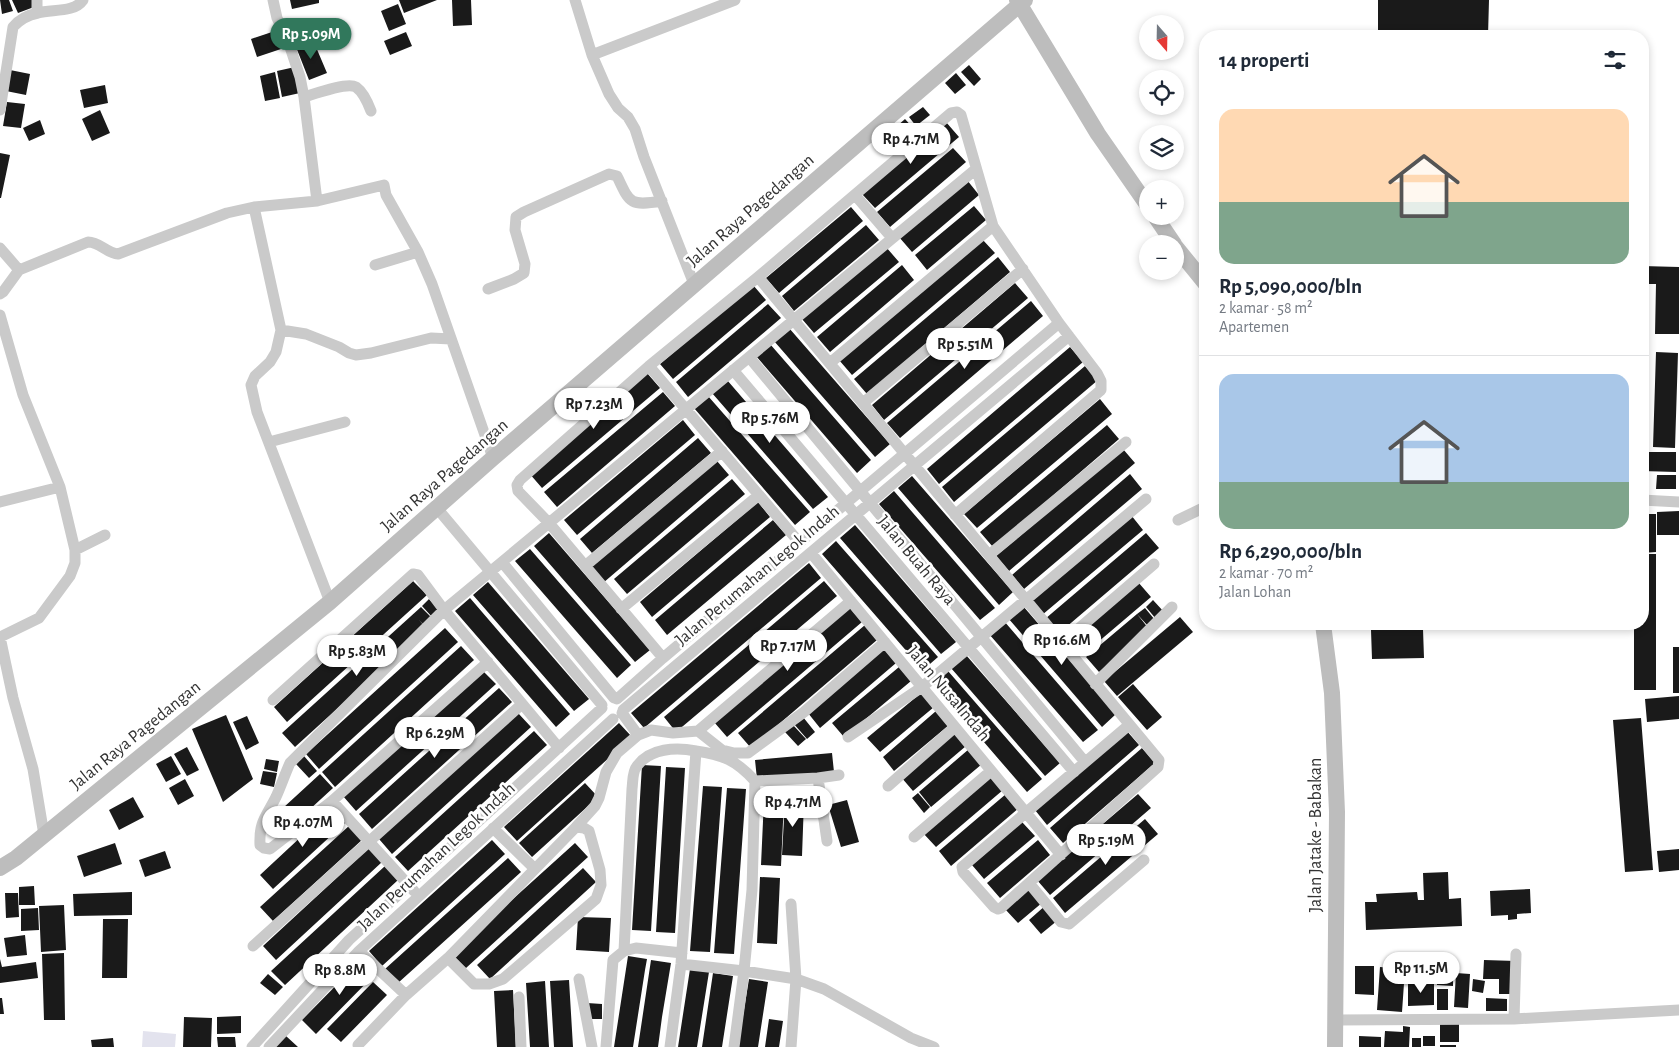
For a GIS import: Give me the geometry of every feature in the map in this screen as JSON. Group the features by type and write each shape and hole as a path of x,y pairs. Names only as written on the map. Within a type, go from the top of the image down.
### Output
{"street":[{"path":"37,0 37,13"},
{"path":"0,110 13,27 20,20 37,13 78,6 83,0"},
{"path":"272,0 300,77 317,201"},
{"path":"575,0 592,55 609,94 618,108 628,117 635,129 644,157 694,284"},
{"path":"592,55 735,0"},
{"path":"1021,2 1098,134 1139,193"},
{"name":"Jalan Raya Pagedangan","path":"0,868 16,858 330,602 492,458 1021,2"},
{"path":"304,97 348,86 356,87 366,100 371,111"},
{"name":"Jalan Perumahan Legok Indah","path":"663,658 549,523 518,491 517,484 649,366 758,277 951,113 956,112 961,116 993,226 1058,323 1097,372 1101,381 1101,390 955,515"},
{"path":"488,662 332,801 270,848 264,848 260,845 259,832 262,822 276,797 290,763 444,610 976,169"},
{"path":"488,289 524,273 525,264 515,230 516,217 524,212 609,174 617,176 626,196 633,203 644,204 662,201"},
{"path":"0,294 19,270 88,242 94,242 113,254 118,254 227,213 254,206 317,201 384,185 390,204 418,252 435,291 492,458"},
{"path":"855,195 892,238"},
{"path":"254,206 281,330 276,352 270,362 255,376 251,385 257,412 330,602"},
{"path":"830,363 993,226"},
{"path":"0,248 19,270"},
{"path":"375,265 418,252"},
{"path":"1184,257 1199,276"},
{"path":"863,404 1023,269"},
{"path":"758,277 1129,725 1158,757 1160,762 1158,767 1029,883 998,909 994,907 962,867 1129,725"},
{"path":"0,315 23,395 60,487 75,550 75,563 70,576 39,618 0,637 12,698 33,769 44,835"},
{"name":"Jalan Perumahan Legok Indah","path":"615,698 1058,323"},
{"path":"281,330 306,334 339,347 348,354 356,355 431,338 451,339"},
{"name":"Jalan Perumahan Legok Indah","path":"269,1047 359,951 619,714 1069,336"},
{"name":"Jalan Buah Raya","path":"749,357 1085,762"},
{"name":"Jalan Perumahan Legok Indah","path":"649,366 799,542"},
{"name":"Jalan Buah Raya","path":"733,370 1074,772"},
{"path":"268,442 346,422"},
{"path":"989,555 1126,442"},
{"path":"585,566 722,451"},
{"path":"0,502 60,487"},
{"path":"621,609 759,495"},
{"path":"848,737 922,687 1146,499"},
{"path":"1649,500 1679,502"},
{"path":"436,508 602,706 606,717 619,714"},
{"path":"1178,520 1199,510"},
{"path":"75,550 104,535"},
{"name":"Jalan Nusa Indah","path":"811,553 1061,855"},
{"path":"502,562 622,704 619,714"},
{"path":"1062,643 1154,564"},
{"path":"273,700 413,574 418,575 444,610 559,748"},
{"path":"358,1045 406,994 448,958 596,806 606,772 617,753 638,735 651,730 673,733 698,731 851,601"},
{"path":"1095,684 1172,607"},
{"name":"Jalan Jatake - Babakan","path":"1324,630 1332,693 1337,812 1335,1047"},
{"path":"698,731 722,750 734,753 748,752 804,712 885,642"},
{"path":"602,706 607,699 615,698"},
{"path":"253,946 522,704"},
{"name":"Jalan Perumahan Legok Indah","path":"252,1047 349,940 559,748 602,706"},
{"path":"619,714 638,735"},
{"path":"888,786 955,727"},
{"path":"624,951 634,770 637,765 660,750 696,751 730,759 743,768 755,781 752,890 734,1047"},
{"path":"670,1047 681,959 696,751"},
{"path":"914,837 991,771"},
{"path":"755,781 839,775"},
{"path":"818,778 827,841"},
{"path":"332,801 419,896"},
{"path":"448,958 474,984 489,984 503,979 596,899 601,885 600,870 589,832 584,828 576,827"},
{"path":"493,828 535,869"},
{"path":"1029,883 1061,922 1069,924 1144,860"},
{"path":"791,904 796,979 792,1047"},
{"path":"606,1047 613,960 624,951 636,948 681,959 796,979 824,989 911,1038 934,1047"},
{"path":"359,951 406,994"},
{"path":"1514,1019 1516,954"},
{"path":"579,979 592,1047"},
{"path":"519,997 521,1047"},
{"path":"1336,1020 1514,1019 1679,1010"}],"shaded area":[{"path":"143,1031 176,1034 175,1047 142,1047"}],"building":[{"path":"0,0 9,0 13,11 2,14"},
{"path":"12,0 32,0 34,7 18,13"},
{"path":"290,0 319,0 319,3 292,9"},
{"path":"399,0 437,0 404,13"},
{"path":"452,0 471,0 472,25 453,26"},
{"path":"1378,0 1489,0 1488,30 1378,30"},
{"path":"398,4 406,24 389,31 381,11"},
{"path":"275,31 281,49 257,57 251,39"},
{"path":"406,32 412,46 390,55 384,41"},
{"path":"313,40 327,73 309,80 296,47"},
{"path":"969,65 981,79 974,86 961,72"},
{"path":"295,67 300,93 282,97 277,71"},
{"path":"10,70 30,74 26,95 6,91"},
{"path":"275,72 280,98 265,101 260,76"},
{"path":"956,73 966,85 955,94 945,83"},
{"path":"105,85 108,103 84,108 80,90"},
{"path":"7,102 25,104 21,128 3,126"},
{"path":"923,107 930,115 916,126 909,117"},
{"path":"100,110 110,133 92,141 82,119"},
{"path":"905,119 914,129 905,137 896,127"},
{"path":"40,120 45,134 29,141 23,128"},
{"path":"946,122 959,137 875,208 862,194"},
{"path":"953,148 966,162 890,227 877,212"},
{"path":"0,153 10,155 1,198 0,198"},
{"path":"967,180 979,195 912,252 899,237"},
{"path":"974,206 986,220 927,270 915,255"},
{"path":"851,207 863,221 779,293 766,278"},
{"path":"866,225 879,240 794,311 782,296"},
{"path":"982,239 995,253 852,375 839,360"},
{"path":"886,247 899,262 814,333 802,319"},
{"path":"998,257 1010,272 867,394 854,379"},
{"path":"902,265 914,280 830,352 817,337"},
{"path":"1649,266 1679,267 1679,334 1655,334 1656,284 1649,284"},
{"path":"1015,283 1028,298 884,420 872,405"},
{"path":"753,285 766,300 673,379 660,364"},
{"path":"1031,301 1043,316 900,438 887,423"},
{"path":"768,304 781,318 688,397 676,382"},
{"path":"789,328 890,444 875,457 774,341"},
{"path":"770,344 871,460 857,473 756,356"},
{"path":"1070,347 1083,362 939,484 927,469"},
{"path":"1656,352 1678,353 1675,448 1653,447"},
{"path":"1085,366 1098,380 954,502 942,487"},
{"path":"647,373 660,388 542,488 529,473"},
{"path":"727,380 828,497 813,509 712,393"},
{"path":"663,392 675,406 557,507 544,492"},
{"path":"708,396 810,512 795,525 694,408"},
{"path":"1100,399 1112,414 977,528 964,514"},
{"path":"683,420 695,435 577,535 564,520"},
{"path":"1107,425 1119,439 993,547 980,532"},
{"path":"698,438 711,453 592,553 580,539"},
{"path":"1123,449 1135,463 1009,571 996,556"},
{"path":"1649,452 1676,452 1676,472 1649,471"},
{"path":"717,461 729,475 603,583 590,568"},
{"path":"1130,474 1142,489 1024,589 1012,575"},
{"path":"1657,475 1676,475 1676,489 1656,489"},
{"path":"912,476 1013,592 999,605 898,488"},
{"path":"732,479 745,494 627,594 614,579"},
{"path":"894,491 995,608 980,620 879,504"},
{"path":"758,502 770,517 652,617 640,602"},
{"path":"1679,511 1679,535 1657,535 1657,512"},
{"path":"1649,514 1656,514 1656,552 1649,552"},
{"path":"1131,515 1143,530 1042,615 1029,601"},
{"path":"773,520 786,535 667,635 655,620"},
{"path":"855,525 956,642 941,654 840,538"},
{"path":"549,533 650,650 635,662 534,546"},
{"path":"1146,533 1159,548 1058,634 1045,619"},
{"path":"836,541 938,657 923,670 822,554"},
{"path":"530,549 631,665 617,678 515,561"},
{"path":"1649,554 1656,554 1656,690 1634,690 1634,630 1649,630"},
{"path":"809,563 821,578 644,728 631,713"},
{"path":"413,581 427,595 287,722 274,707"},
{"path":"824,581 837,596 676,732 664,717"},
{"path":"488,582 589,699 574,711 473,595"},
{"path":"1138,582 1151,597 1084,654 1071,639"},
{"path":"470,598 570,714 556,727 455,611"},
{"path":"429,599 440,611 433,618 422,606"},
{"path":"1153,600 1164,612 1156,619 1146,607"},
{"path":"1023,606 1116,714 1102,727 1008,618"},
{"path":"421,607 433,619 425,626 419,620 426,628 295,747 282,733"},
{"path":"849,607 862,622 727,737 714,722"},
{"path":"1145,608 1155,620 1148,626 1137,614"},
{"path":"1137,614 1149,629 1099,672 1086,657"},
{"path":"1180,617 1193,632 1117,696 1104,681"},
{"path":"1004,621 1098,730 1083,742 989,634"},
{"path":"865,625 877,640 751,748 738,733"},
{"path":"445,628 458,642 319,769 306,754"},
{"path":"1371,630 1423,630 1424,658 1372,659"},
{"path":"461,646 474,660 335,787 322,772"},
{"path":"1673,647 1679,647 1679,693 1673,693"},
{"path":"884,649 896,663 820,728 808,713"},
{"path":"966,655 1060,763 1045,776 951,668"},
{"path":"899,667 911,681 844,737 832,723"},
{"path":"482,670 496,684 356,811 343,796"},
{"path":"948,671 1042,779 1027,792 933,683"},
{"path":"1133,684 1162,717 1147,730 1118,697"},
{"path":"499,688 512,702 372,829 359,814"},
{"path":"921,693 934,707 880,752 867,738"},
{"path":"1679,696 1679,719 1647,722 1645,699"},
{"path":"936,711 949,725 894,771 883,757"},
{"path":"518,713 531,727 392,854 379,839"},
{"path":"226,715 253,779 223,802 192,729"},
{"path":"247,716 259,743 246,750 233,722"},
{"path":"803,717 815,732 807,739 794,724"},
{"path":"1641,718 1653,870 1625,872 1613,720"},
{"path":"619,723 632,737 517,841 504,827"},
{"path":"793,725 806,739 798,746 785,732"},
{"path":"1126,730 1139,745 1047,825 1035,810"},
{"path":"534,731 547,745 408,871 395,857"},
{"path":"954,731 966,746 913,791 901,777"},
{"path":"187,747 199,770 187,776 174,754"},
{"path":"1142,748 1155,763 1063,843 1050,828"},
{"path":"969,749 982,764 931,807 919,792"},
{"path":"832,753 834,772 757,779 755,760"},
{"path":"171,756 181,774 166,782 156,764"},
{"path":"304,756 317,771 309,778 296,764"},
{"path":"266,759 279,761 277,772 264,769"},
{"path":"642,765 661,766 651,931 632,930"},
{"path":"666,767 685,768 675,933 656,932"},
{"path":"263,771 277,773 274,787 260,784"},
{"path":"320,774 333,788 284,833 271,819"},
{"path":"991,775 1003,790 936,847 923,833"},
{"path":"185,779 194,796 178,805 169,788"},
{"path":"585,783 598,797 532,857 519,843"},
{"path":"703,786 722,787 710,952 690,951"},
{"path":"727,788 746,789 734,954 714,953"},
{"path":"918,793 930,807 924,813 912,798"},
{"path":"1006,794 1019,808 951,866 939,851"},
{"path":"1138,794 1151,808 1050,895 1037,880"},
{"path":"133,797 144,817 119,830 109,810"},
{"path":"764,799 784,800 781,866 761,865"},
{"path":"785,800 804,801 802,856 782,855"},
{"path":"847,800 859,842 841,847 828,805"},
{"path":"333,807 347,821 273,889 260,875"},
{"path":"1145,819 1158,834 1065,913 1053,898"},
{"path":"1022,822 1035,836 984,879 972,865"},
{"path":"350,825 363,839 273,921 260,907"},
{"path":"492,840 505,854 382,966 369,951"},
{"path":"1038,840 1050,855 1000,898 987,883"},
{"path":"115,843 122,864 84,877 77,856"},
{"path":"575,843 588,857 466,968 452,954"},
{"path":"369,848 382,862 276,960 263,946"},
{"path":"1679,849 1679,870 1659,872 1657,851"},
{"path":"165,851 171,868 145,877 139,860"},
{"path":"508,858 521,872 398,983 385,969"},
{"path":"385,866 398,880 285,985 271,971"},
{"path":"583,868 596,882 490,979 477,965"},
{"path":"1448,872 1449,899 1461,898 1462,926 1366,930 1365,902 1377,902 1376,894 1417,892 1418,900 1424,900 1423,873"},
{"path":"760,877 780,878 777,944 757,943"},
{"path":"34,886 35,905 19,905 19,887"},
{"path":"1030,887 1043,902 1018,923 1005,909"},
{"path":"1530,889 1531,913 1517,914 1517,919 1508,920 1508,915 1491,916 1490,891"},
{"path":"132,892 132,915 74,916 73,894"},
{"path":"5,893 18,893 19,917 6,918"},
{"path":"64,905 66,950 41,952 39,906"},
{"path":"1046,905 1058,920 1041,934 1029,920"},
{"path":"38,908 39,930 21,931 21,909"},
{"path":"578,917 611,918 609,952 576,950"},
{"path":"103,919 128,919 127,978 102,978"},
{"path":"25,935 27,955 7,957 4,938"},
{"path":"64,953 65,1020 44,1020 42,954"},
{"path":"628,956 647,959 633,1047 614,1047"},
{"path":"364,957 378,971 316,1034 302,1020"},
{"path":"0,959 2,967 36,962 38,978 0,983"},
{"path":"651,960 671,963 658,1047 638,1047"},
{"path":"1484,960 1516,961 1514,994 1499,994 1499,979 1483,979"},
{"path":"1355,966 1374,966 1374,995 1355,994"},
{"path":"1380,967 1405,969 1402,1012 1377,1010"},
{"path":"690,969 709,972 697,1047 678,1047"},
{"path":"1437,972 1453,972 1453,986 1437,985"},
{"path":"713,973 733,976 722,1047 702,1047"},
{"path":"1456,973 1470,974 1468,1008 1454,1007"},
{"path":"268,974 283,987 275,995 260,983"},
{"path":"749,979 768,982 758,1047 738,1047"},
{"path":"1473,979 1485,981 1483,993 1472,991"},
{"path":"569,980 573,1047 554,1047 550,981"},
{"path":"545,981 549,1047 530,1047 526,983"},
{"path":"373,982 387,995 341,1042 327,1029"},
{"path":"1408,983 1434,983 1434,1005 1408,1006"},
{"path":"1437,989 1448,989 1448,1010 1437,1010"},
{"path":"513,990 516,1047 497,1047 494,991"},
{"path":"0,998 2,998 4,1014 0,1014"},
{"path":"1486,998 1507,999 1507,1011 1486,1011"},
{"path":"587,1003 602,1004 602,1019 587,1019"},
{"path":"241,1016 241,1033 217,1034 217,1017"},
{"path":"184,1017 212,1018 211,1047 183,1047"},
{"path":"769,1019 783,1021 779,1047 765,1047"},
{"path":"1440,1024 1459,1024 1459,1042 1440,1042"},
{"path":"1403,1026 1410,1027 1409,1047 1384,1047 1385,1031 1403,1032"},
{"path":"286,1036 298,1047 275,1047"},
{"path":"1359,1036 1381,1037 1381,1047 1359,1047"},
{"path":"1423,1036 1435,1036 1435,1046 1423,1046"},
{"path":"217,1037 235,1037 236,1047 218,1047"},
{"path":"113,1038 114,1047 92,1047 91,1040"},
{"path":"1412,1038 1421,1038 1421,1047 1412,1047"},
{"path":"1440,1045 1456,1045 1456,1047 1440,1047"}]}
